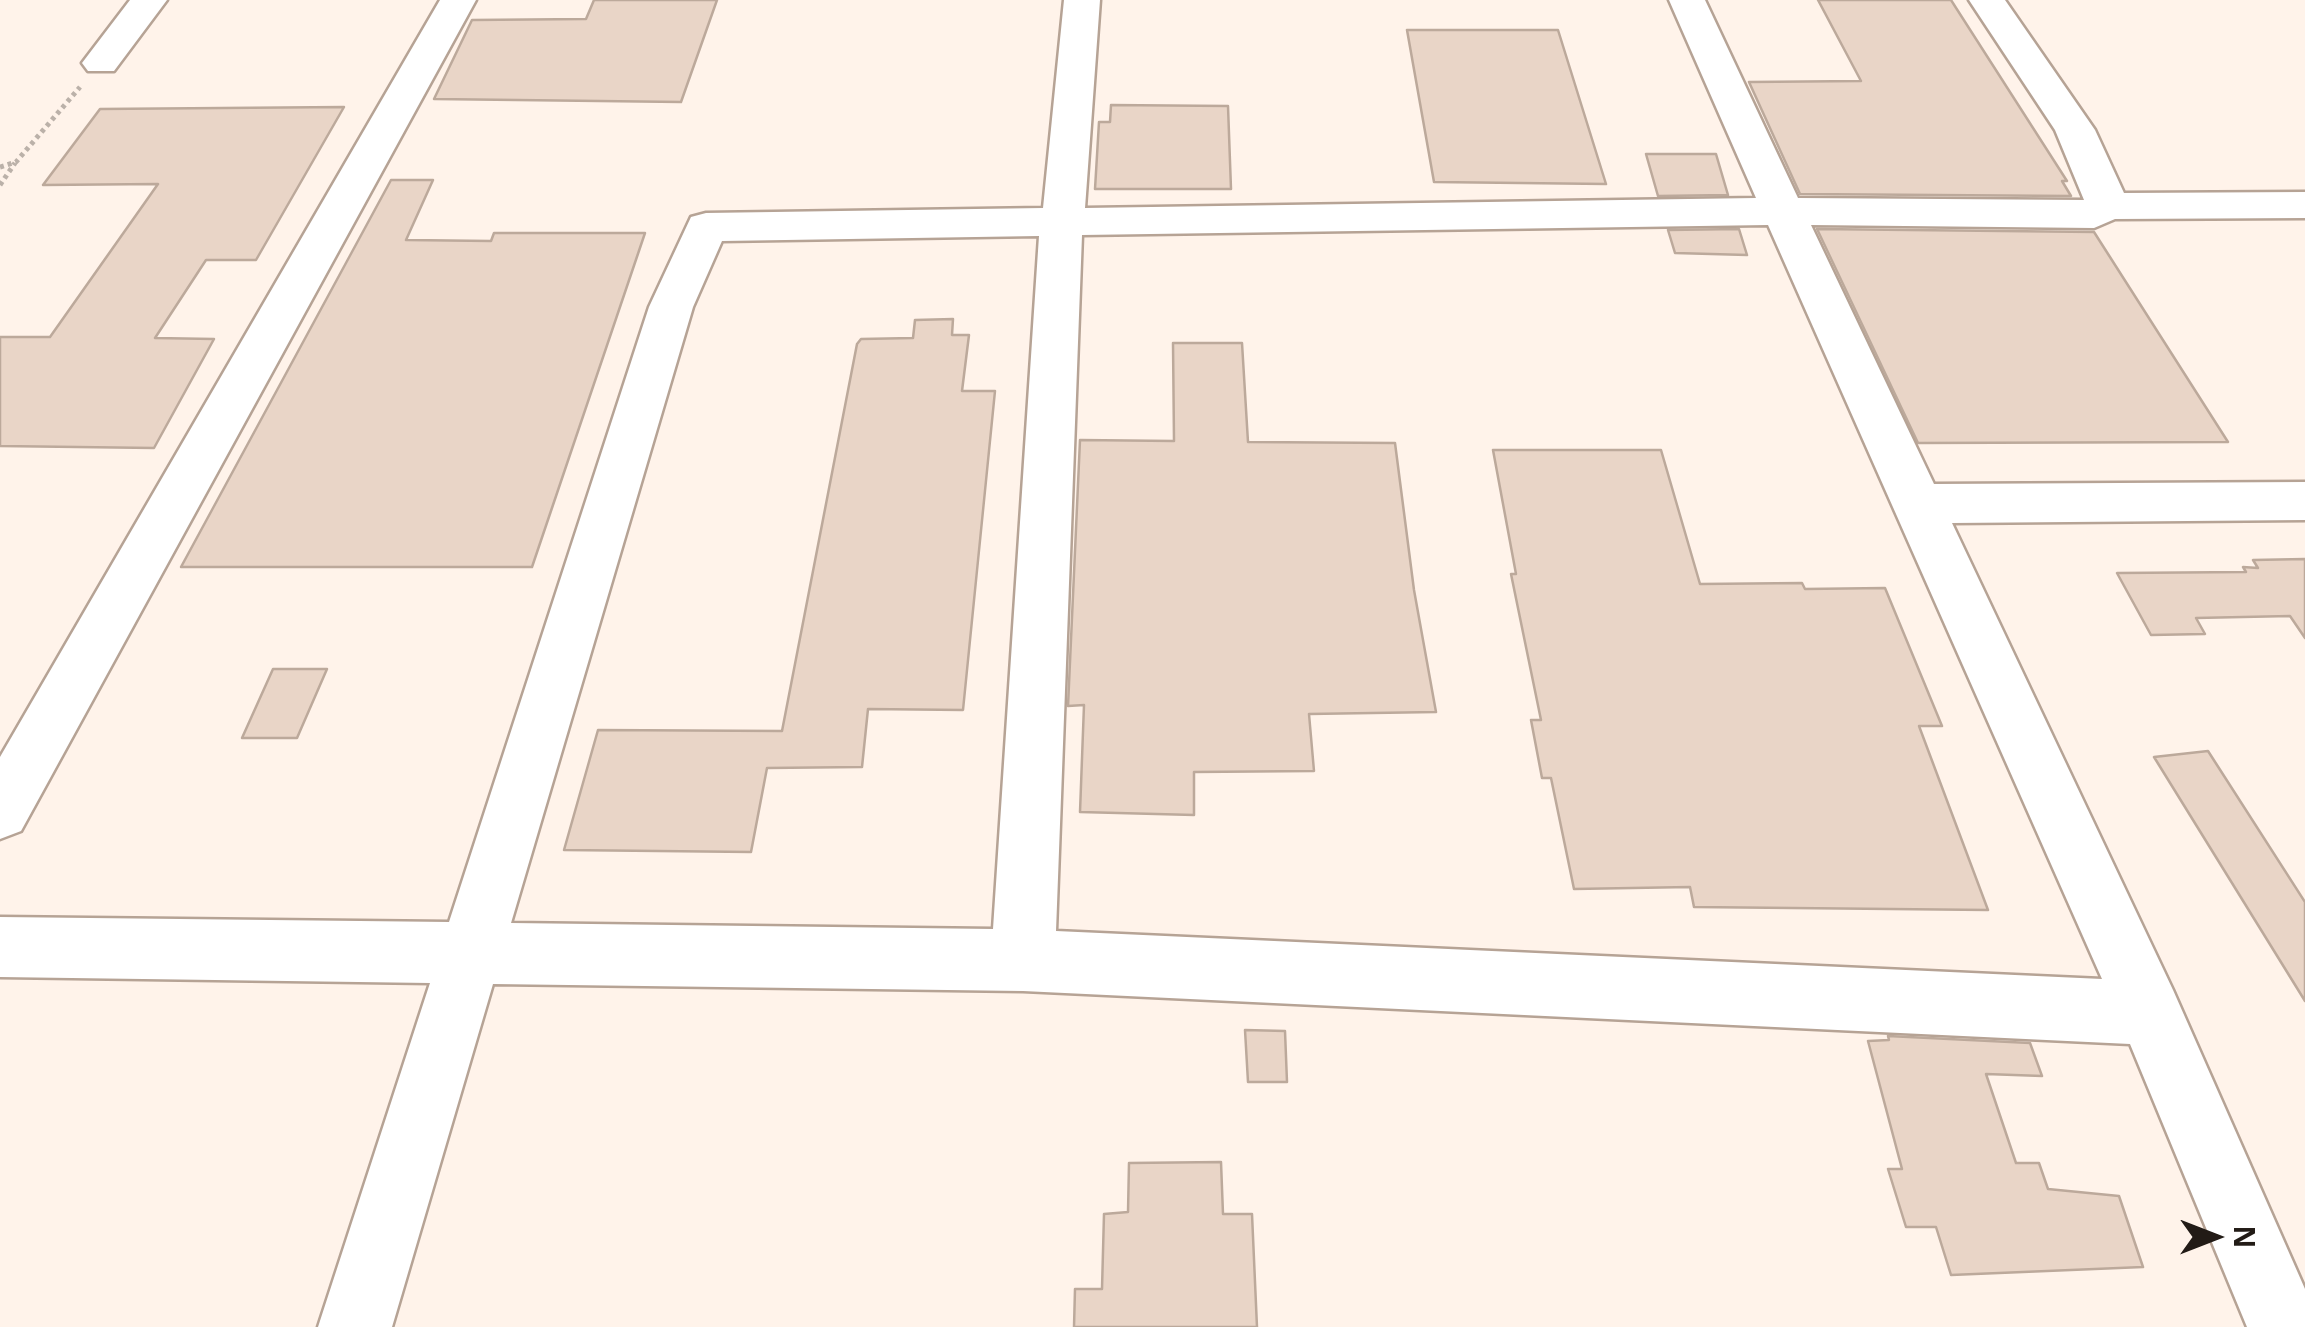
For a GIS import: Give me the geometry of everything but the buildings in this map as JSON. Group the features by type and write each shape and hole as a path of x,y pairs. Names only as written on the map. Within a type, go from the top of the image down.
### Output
{"street":[{"path":"101,63 150,0"},
{"path":"0,812 458,0"},
{"path":"1022,960 1056,382 1060,225 1069,174 1082,0"},
{"path":"1686,0 2150,1013 2284,1327"},
{"path":"1987,0 2090,158 2105,190 2106,206"},
{"path":"355,1327 670,306 706,227 1060,225 1783,211 2066,215 2094,214 2106,206 2305,205"},
{"path":"1917,504 2305,501"},
{"path":"0,947 1022,960 2150,1013"}],"path":[{"path":"0,184 101,63"},
{"path":"0,167 16,162"}]}
